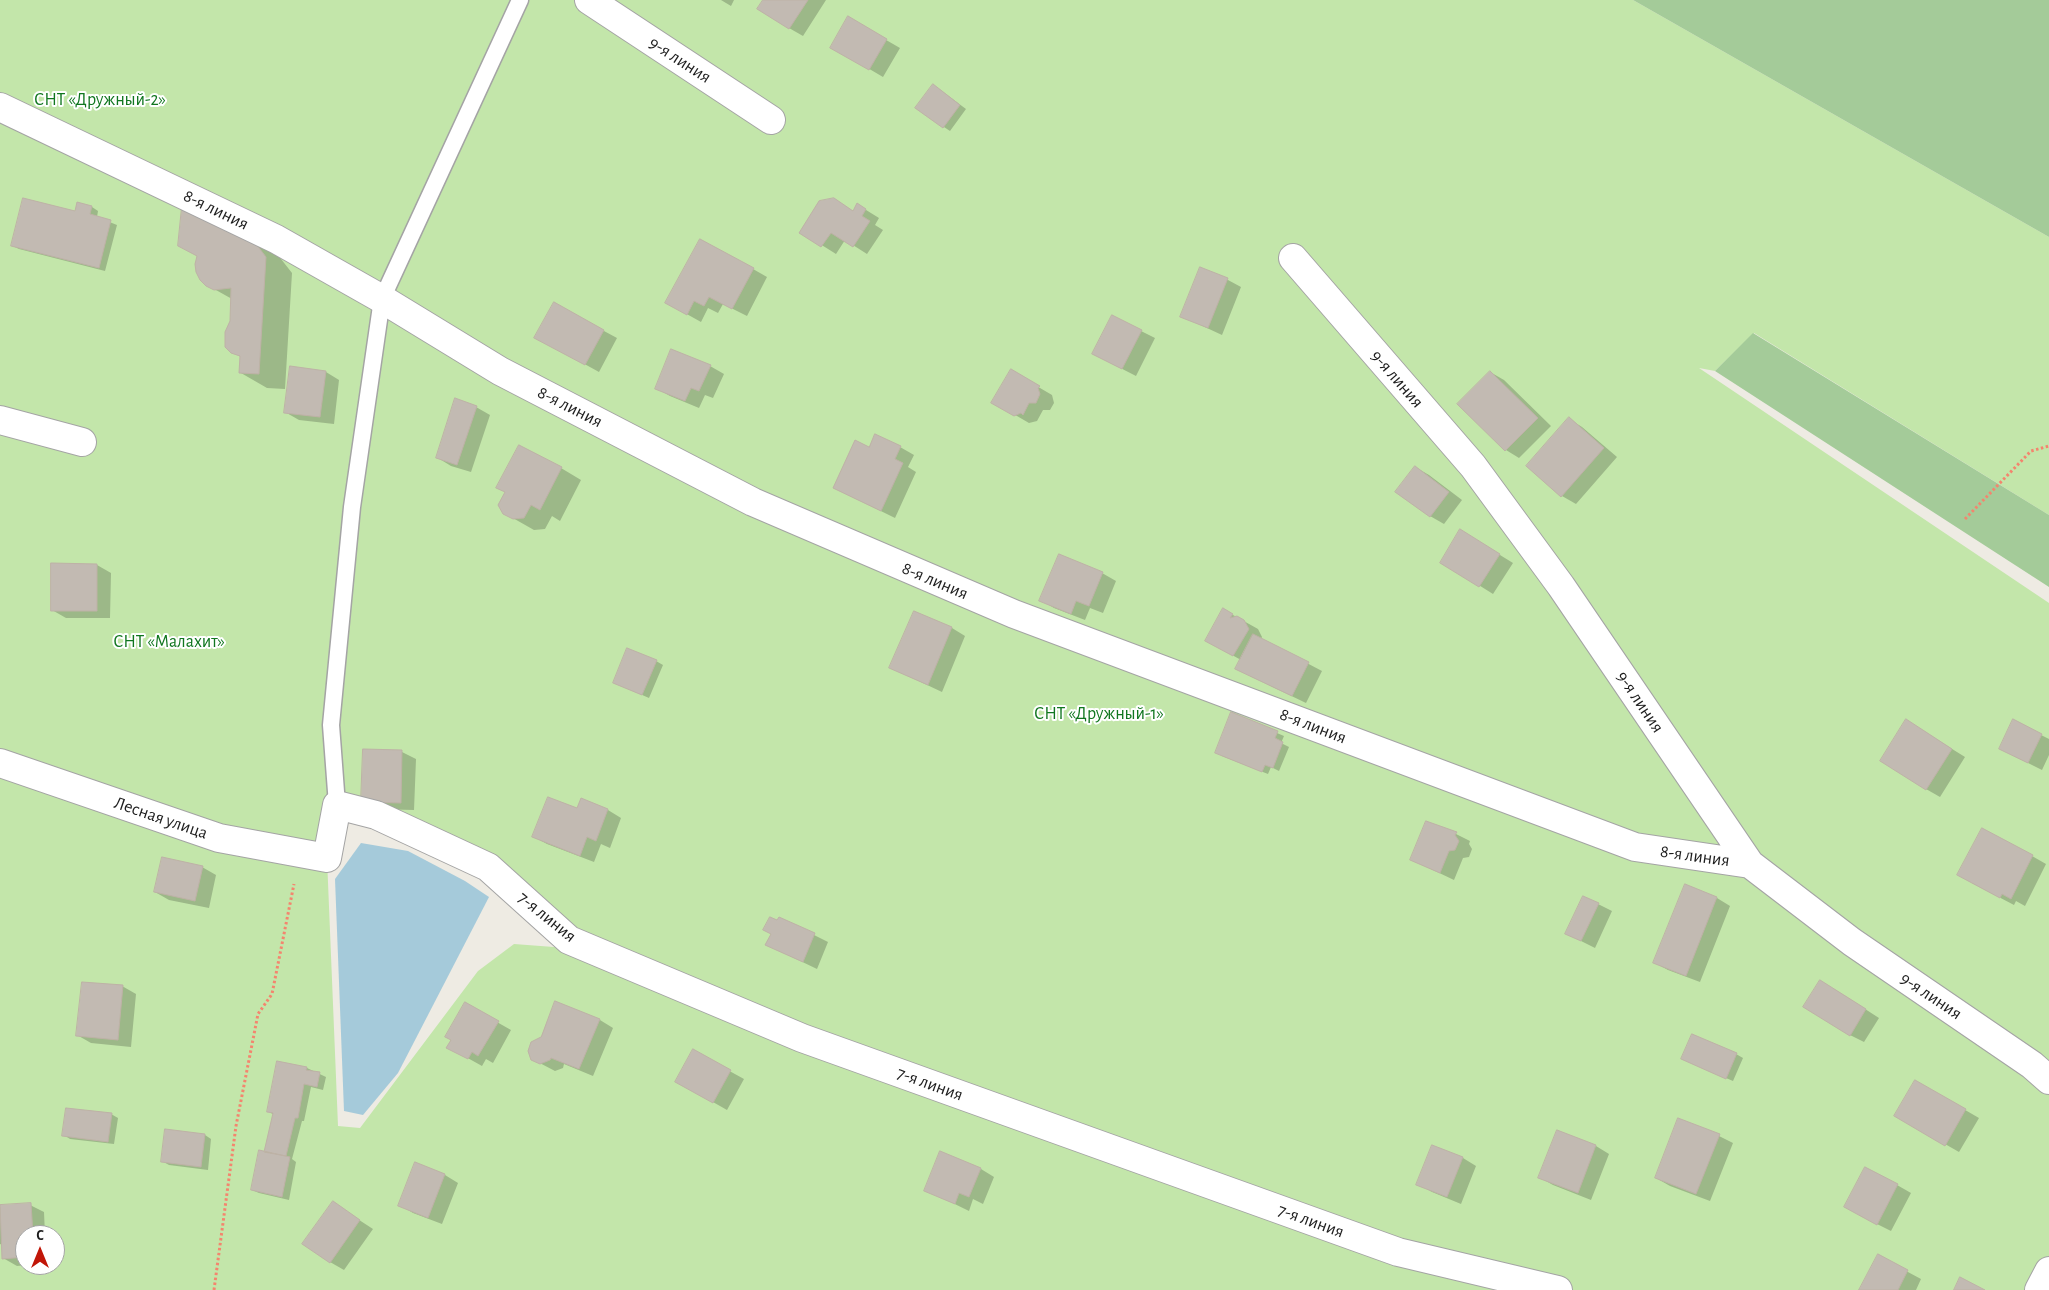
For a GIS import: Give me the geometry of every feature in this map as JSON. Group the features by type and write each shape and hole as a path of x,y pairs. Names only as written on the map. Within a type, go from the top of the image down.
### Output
{"street":[{"name":"9-я линия","path":"589,0 771,120"},
{"name":"8-я линия","path":"0,107 276,238 382,299 500,371 753,502 1009,612 1635,847 1750,864"},
{"name":"9-я линия","path":"1293,258 1473,466 1562,586 1750,864 1852,942 2032,1065 2049,1080"},
{"path":"0,420 82,442"},
{"name":"Лесная улица","path":"0,763 219,838 318,856"},
{"path":"318,856 337,805"},
{"name":"7-я линия","path":"337,805 376,815 488,867 569,940 802,1038 1398,1252 1558,1290"},
{"path":"2039,1290 2049,1270"}],"lane":[{"path":"337,805 331,725 352,507 382,299 520,0"}],"path":[{"path":"1965,519 2031,451 2049,446"},
{"path":"214,1290 236,1126 258,1014 272,994 292,887 318,856"}],"green space":[{"name":"СНТ «Дружный-1»","path":"0,0 1633,0 2049,237 2049,515 1754,333 1715,371 1699,368 2049,603 2049,1271 2039,1290 0,1290","holes":["337,805 488,867 567,948 514,944 478,971 360,1128 338,1126 327,858"]},
{"path":"1633,0 2049,0 2049,237"},
{"path":"1753,333 2049,515 2049,587 1715,371"}],"water":[{"path":"361,843 408,851 465,881 489,897 398,1073 363,1115 344,1111 335,879"}],"building":[{"path":"763,0 808,0 789,29 757,9"},
{"path":"848,16 887,39 869,70 830,48"},
{"path":"933,84 960,105 943,128 915,108"},
{"path":"23,198 75,211 77,202 92,206 90,214 111,220 99,268 11,246"},
{"path":"834,198 853,211 857,203 866,209 862,216 870,221 853,247 831,233 821,247 799,233 819,201"},
{"path":"182,207 244,228 266,257 259,374 239,373 240,356 231,353 225,347 225,332 230,321 231,288 214,290 206,286 196,272 197,256 178,246"},
{"path":"700,239 754,268 732,309 709,297 704,306 694,301 687,315 665,303"},
{"path":"1200,267 1228,278 1208,328 1180,317"},
{"path":"554,302 604,330 585,365 534,338"},
{"path":"1112,315 1142,330 1122,369 1092,354"},
{"path":"671,349 711,365 699,391 691,388 685,401 655,389"},
{"path":"290,366 326,371 320,417 284,413"},
{"path":"1011,369 1040,386 1038,388 1040,394 1036,403 1029,403 1023,415 1021,413 1014,416 991,403"},
{"path":"1490,371 1538,418 1505,451 1457,404"},
{"path":"455,398 477,406 457,465 436,458"},
{"path":"1569,417 1604,448 1561,497 1526,466"},
{"path":"875,434 901,446 895,459 903,463 881,511 833,488 855,440 869,447"},
{"path":"519,445 562,467 540,510 531,505 524,518 513,519 503,514 498,505 505,492 496,488"},
{"path":"1415,466 1449,492 1430,517 1395,492"},
{"path":"1460,529 1500,554 1479,587 1440,563"},
{"path":"1059,554 1103,572 1089,606 1076,601 1071,614 1039,601"},
{"path":"51,563 97,564 97,611 51,611"},
{"path":"1223,608 1233,614 1230,618 1237,616 1244,620 1249,629 1233,656 1205,641"},
{"path":"914,611 952,627 928,685 889,668"},
{"path":"1253,634 1309,662 1292,696 1235,669"},
{"path":"627,648 657,660 642,695 613,683"},
{"path":"1231,712 1278,731 1275,738 1283,742 1273,768 1265,765 1262,772 1215,753"},
{"path":"1906,719 1952,749 1926,790 1880,761"},
{"path":"2013,719 2042,734 2028,763 1999,749"},
{"path":"363,749 402,750 401,803 361,802"},
{"path":"548,797 577,808 581,798 608,809 596,841 587,837 580,856 532,837"},
{"path":"1426,821 1457,832 1455,835 1459,841 1455,850 1449,851 1440,873 1410,860"},
{"path":"1982,828 2033,855 2011,899 2002,894 2000,898 1957,875"},
{"path":"162,857 203,866 195,901 154,892"},
{"path":"1685,884 1717,897 1686,976 1653,963"},
{"path":"1583,896 1599,903 1581,941 1565,934"},
{"path":"770,917 777,920 779,917 815,933 803,962 765,945 771,934 763,930"},
{"path":"1820,980 1866,1009 1850,1036 1803,1007"},
{"path":"82,982 123,985 118,1040 76,1036"},
{"path":"555,1001 600,1019 579,1069 551,1058 540,1064 531,1060 528,1051 531,1042 541,1037"},
{"path":"465,1002 499,1021 478,1056 472,1052 468,1059 446,1048 451,1040 445,1037"},
{"path":"1692,1034 1737,1053 1726,1079 1681,1059"},
{"path":"693,1049 731,1070 713,1103 675,1082"},
{"path":"277,1061 307,1067 306,1070 320,1072 317,1087 304,1084 298,1118 295,1118 286,1156 264,1152 273,1113 267,1112"},
{"path":"1915,1080 1966,1109 1945,1146 1894,1116"},
{"path":"66,1108 112,1113 108,1142 62,1136"},
{"path":"1678,1118 1720,1134 1696,1194 1655,1178"},
{"path":"165,1129 205,1134 201,1167 161,1162"},
{"path":"1557,1130 1596,1145 1578,1193 1538,1178"},
{"path":"1432,1145 1463,1157 1447,1197 1416,1185"},
{"path":"259,1150 290,1157 282,1197 251,1190"},
{"path":"940,1151 981,1168 969,1197 959,1193 955,1204 924,1191"},
{"path":"415,1162 445,1174 428,1218 398,1206"},
{"path":"1865,1167 1898,1184 1877,1225 1844,1207"},
{"path":"333,1201 360,1220 330,1263 302,1244"},
{"path":"31,1203 32,1225 15,1225 15,1258 2,1259 0,1205"},
{"path":"1878,1254 1908,1270 1898,1290 1859,1290"},
{"path":"1960,1277 1985,1290 1954,1290"}],"park label":[{"name":"СНТ «Дружный-2»","path":"100,100"},
{"name":"СНТ «Малахит»","path":"169,642"}]}
